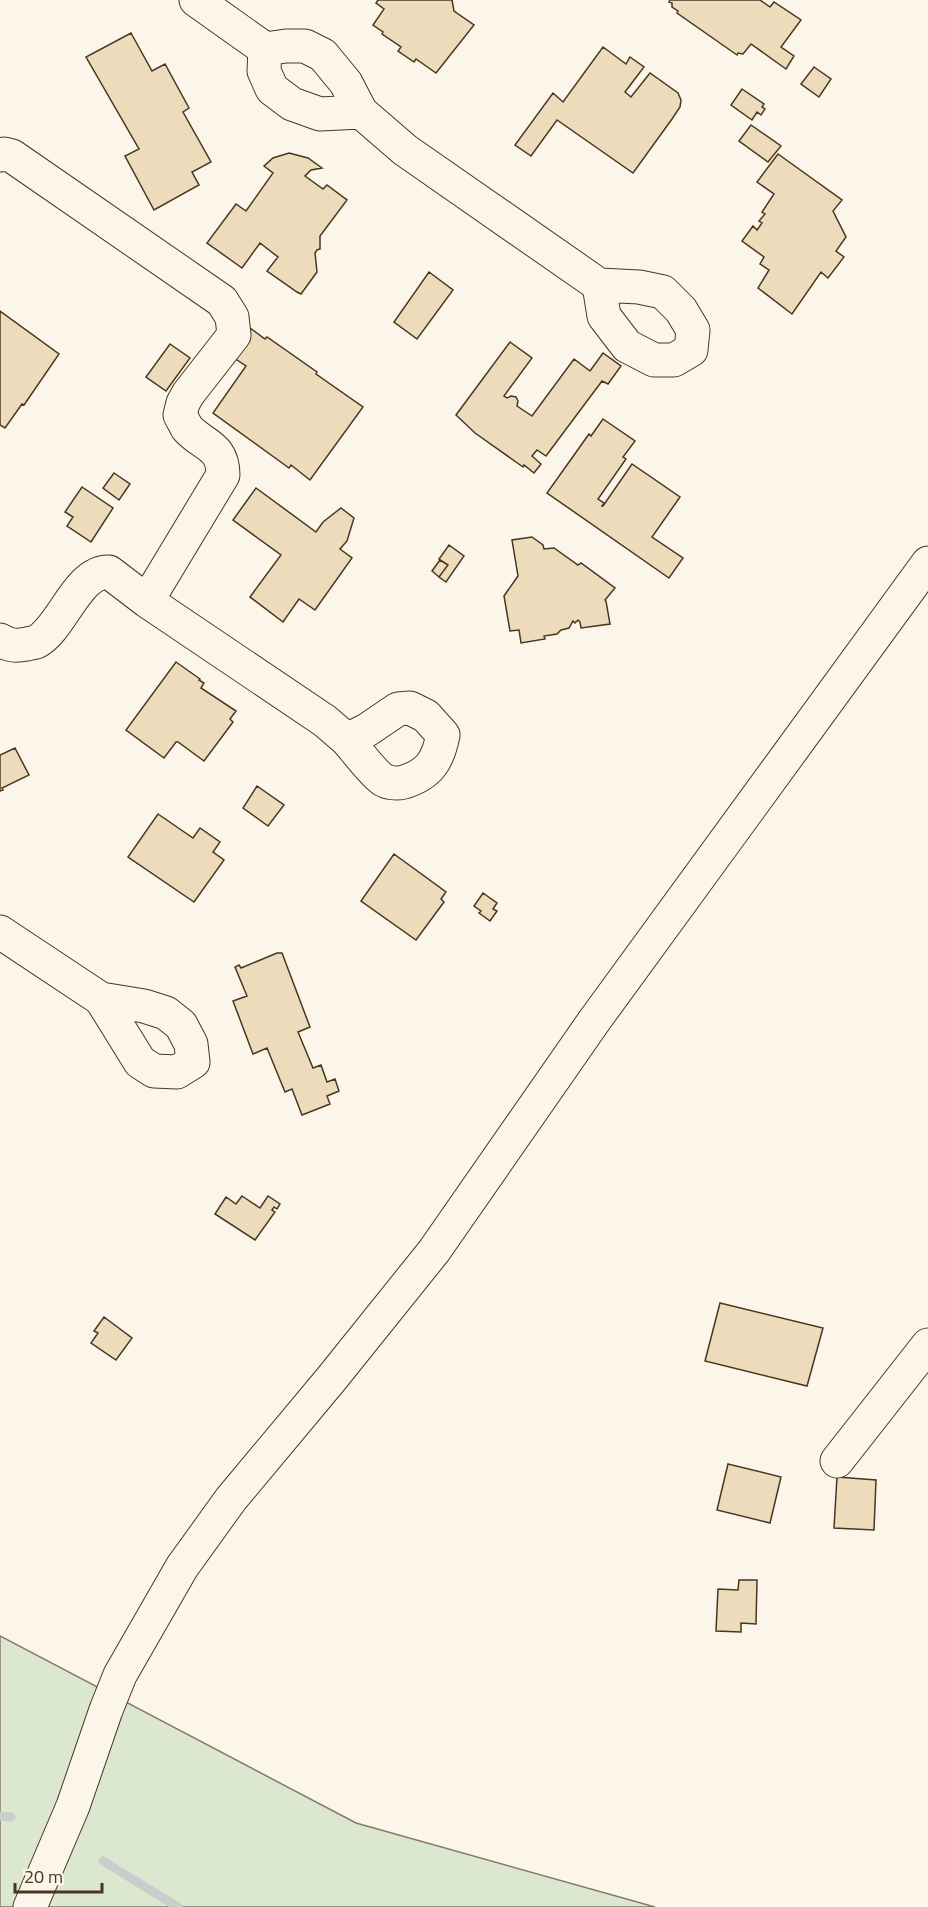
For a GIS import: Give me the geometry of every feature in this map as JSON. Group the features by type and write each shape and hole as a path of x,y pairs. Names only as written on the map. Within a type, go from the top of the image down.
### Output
{"street":[{"path":"196,0 265,49 305,46 322,55 346,83 361,112 405,150 599,285"},
{"path":"265,49 264,71 272,89 292,104 320,114 361,112"},
{"path":"0,155 12,156 222,301 232,317 234,335 188,394 180,415 188,429 215,449 223,466 223,475 147,601"},
{"path":"30,1907 73,1806 120,1675 182,1567 231,1498 332,1378 434,1251 594,1021 928,563"},
{"path":"0,640 15,646 37,642 55,625 69,601 93,577 102,572 109,572 147,601 325,721 347,740"},
{"path":"0,932 101,999"},
{"path":"837,1461 928,1345"}],"green space":[{"path":"0,1636 356,1823 655,1907 0,1907"}],"building":[{"path":"378,0 452,0 454,11 474,25 436,73 416,59 414,62 398,51 401,47 373,25 384,9 376,3"},
{"path":"670,0 760,0 770,7 774,2 801,20 781,47 794,56 786,69 751,44 743,54 738,53 737,55 677,13 678,11 669,2"},
{"path":"131,33 152,71 165,64 189,108 183,112 211,162 192,172 199,185 154,210 125,156 139,149 86,57"},
{"path":"603,47 626,64 630,57 644,67 625,92 631,97 650,73 678,93 681,100 680,107 633,173 557,120 531,156 515,145 553,93 563,102"},
{"path":"814,67 831,79 819,97 801,84"},
{"path":"742,89 764,104 762,107 765,109 761,115 757,112 752,120 731,105"},
{"path":"751,125 781,146 768,162 739,141"},
{"path":"289,153 308,158 322,168 311,170 305,176 323,189 327,185 347,200 320,236 320,249 315,253 317,272 301,294 267,271 278,257 260,243 242,268 207,243 236,204 246,211 273,173 264,166 273,158"},
{"path":"778,154 842,200 833,211 846,237 836,251 844,257 828,278 821,272 792,314 758,288 769,270 760,264 764,257 742,241 753,226 757,230 762,223 759,221 765,214 762,212 774,194 757,182"},
{"path":"429,272 453,290 417,339 394,322"},
{"path":"0,311 59,354 5,428 0,425"},
{"path":"250,328 265,339 267,337 363,407 310,480 291,465 289,468 213,413 246,366 231,356"},
{"path":"510,342 532,358 504,396 516,397 517,406 532,416 574,359 590,371 603,353 621,366 608,384 602,381 546,456 537,450 532,456 541,464 534,473 475,433 456,415"},
{"path":"170,344 190,358 166,391 146,377"},
{"path":"603,419 635,441 623,457 626,459 598,499 604,503 602,506 632,464 680,497 652,537 683,558 669,578 547,493 589,434 591,436"},
{"path":"114,473 130,484 119,500 103,488"},
{"path":"82,487 113,508 91,542 67,526 73,517 65,512"},
{"path":"256,488 316,532 323,522 341,508 354,518 347,541 340,549 352,558 315,610 299,599 283,622 250,597 281,555 233,520"},
{"path":"532,537 543,545 544,549 554,548 578,565 581,563 615,588 605,600 610,624 581,628 578,620 575,623 573,621 569,628 557,634 544,636 545,639 521,643 519,630 510,631 504,596 518,576 512,540"},
{"path":"449,545 464,556 446,582 439,577 448,565 439,559"},
{"path":"440,560 448,565 439,577 432,571"},
{"path":"176,662 204,683 201,688 236,711 230,719 233,722 204,761 178,742 164,758 126,730"},
{"path":"15,748 29,775 0,791 0,755"},
{"path":"257,786 284,805 268,826 243,808"},
{"path":"158,814 193,838 200,828 220,842 213,852 224,860 194,902 128,857"},
{"path":"394,854 446,892 441,899 444,902 416,940 361,901"},
{"path":"483,893 497,903 493,909 497,911 490,921 474,906"},
{"path":"282,953 310,1027 298,1032 313,1068 321,1065 327,1082 335,1079 339,1091 327,1096 330,1104 302,1115 292,1089 285,1092 267,1048 253,1054 233,1001 247,996 235,967 239,965 241,968"},
{"path":"242,1196 260,1208 268,1196 280,1204 277,1209 274,1207 272,1210 275,1212 255,1240 215,1214 226,1197 236,1204"},
{"path":"720,1303 823,1328 807,1386 705,1361"},
{"path":"104,1317 132,1338 116,1360 91,1343 98,1333 94,1331"},
{"path":"728,1464 781,1477 770,1523 717,1510"},
{"path":"837,1477 876,1480 874,1530 834,1528"},
{"path":"739,1580 757,1580 756,1624 741,1623 741,1632 716,1631 718,1589 738,1590"}],"waterway":[{"path":"0,1816 11,1817"},
{"path":"103,1861 178,1907"}]}
